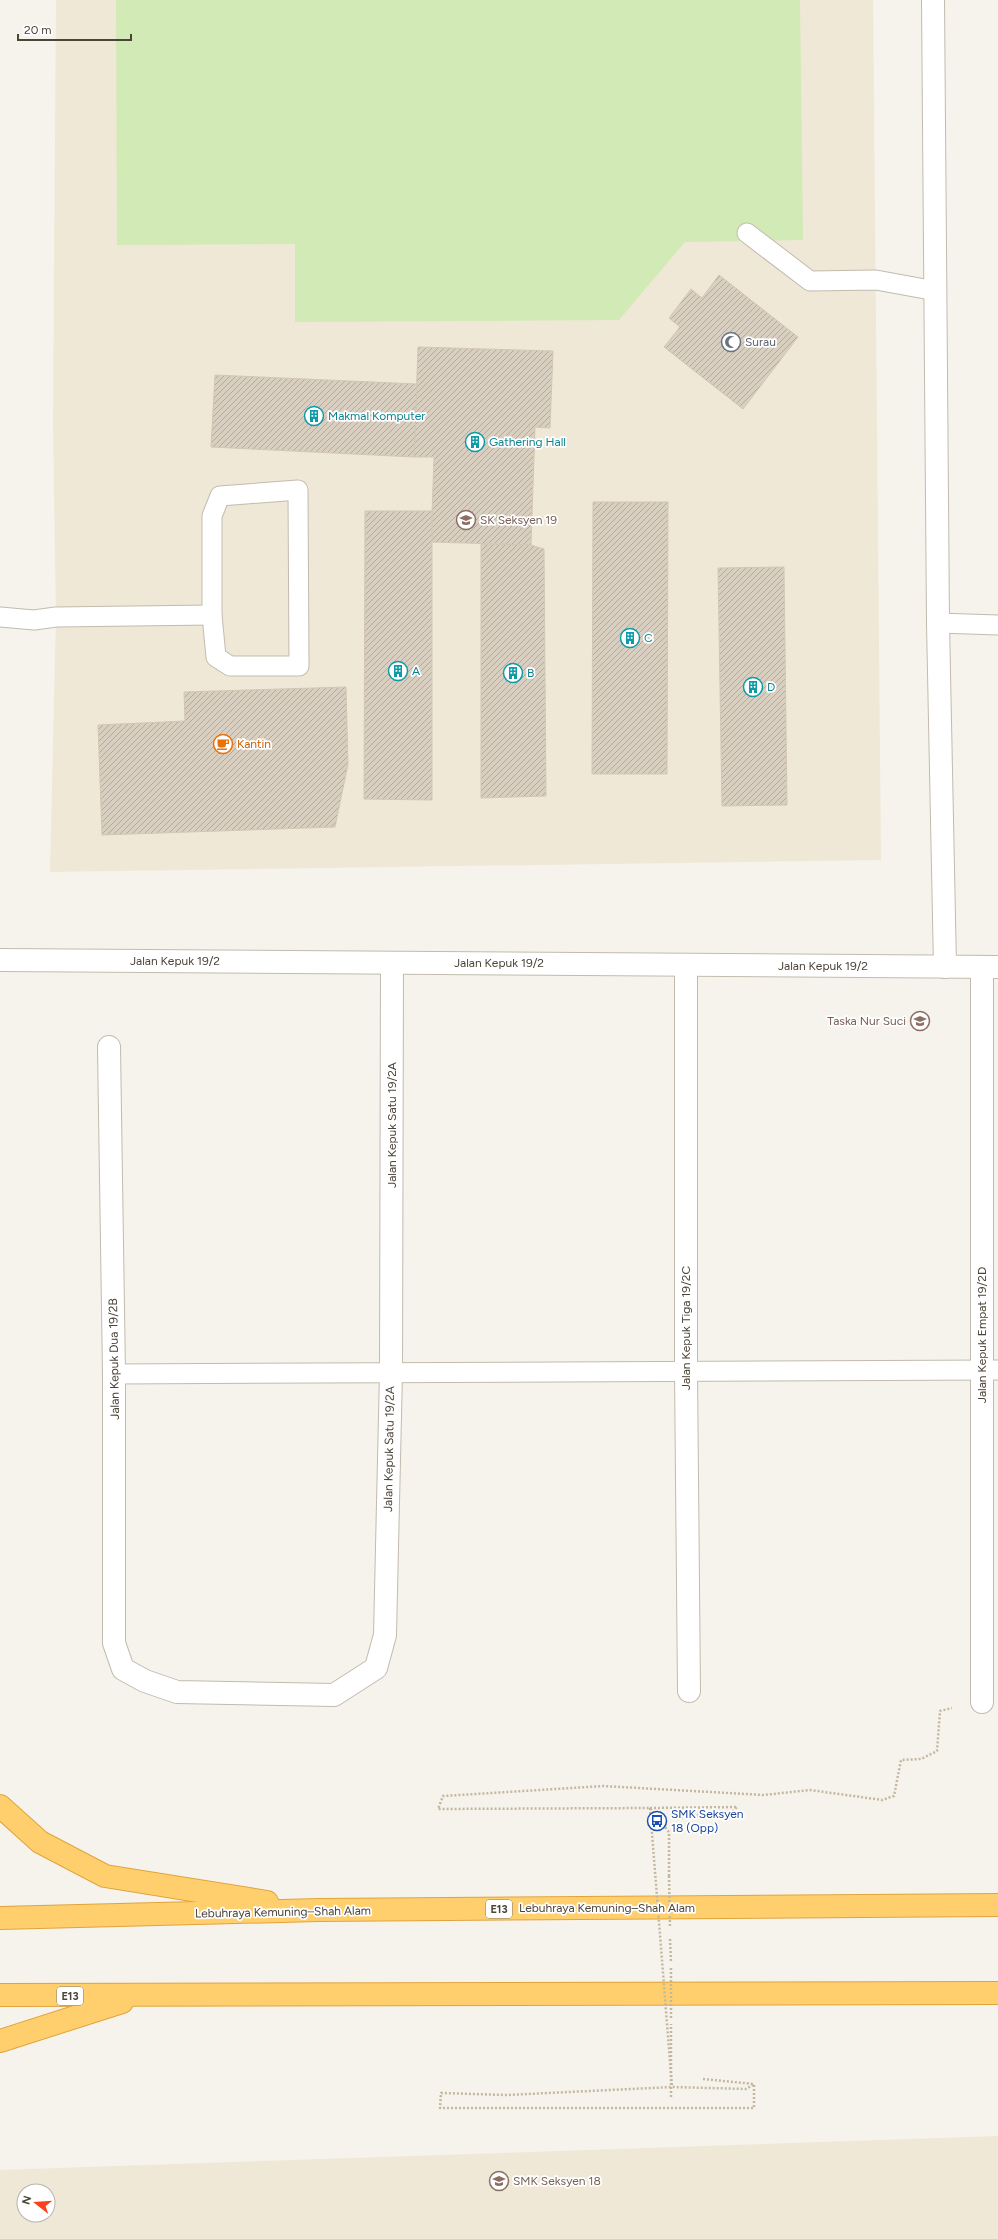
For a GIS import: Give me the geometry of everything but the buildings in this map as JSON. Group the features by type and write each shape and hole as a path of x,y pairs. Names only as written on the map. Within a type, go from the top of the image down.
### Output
{"highway":[{"path":"0,1806 40,1842 105,1876 319,1910"},
{"name":"Lebuhraya Kemuning–Shah Alam","path":"0,1918 319,1910 991,1904"},
{"name":"E13","path":"0,1995 140,1996 998,1993"},
{"path":"0,2041 140,1996"}],"street":[{"path":"933,0 938,624 945,967"},
{"name":"Jalan Kepuk 19/2","path":"0,960 990,967"},
{"name":"Jalan Kepuk Satu 19/2A","path":"123,1669 144,1681 177,1692 334,1695 376,1668 385,1635 391,1372 392,963"},
{"name":"Jalan Kepuk Tiga 19/2C","path":"686,965 686,1371 689,1691"},
{"name":"Jalan Kepuk Empat 19/2D","path":"982,1702 990,1370 990,967"},
{"name":"Jalan Kepuk Dua 19/2B","path":"109,1047 114,1374 114,1643 123,1669"}],"lane":[{"path":"747,234 810,281 876,280 936,290"},
{"path":"298,490 299,666 230,666 216,657 212,615 212,516 220,496 298,490"},
{"path":"0,617 34,620 56,617 212,615"},
{"path":"938,624 998,625"},
{"path":"114,1374 990,1370"}],"path":[{"path":"673,1818 732,1812 737,1808 438,1809 443,1796 603,1786 764,1795 810,1790 882,1800 894,1796 901,1760 921,1759 937,1751 940,1711 982,1702"},
{"path":"650,1808 669,1832 671,2097"},
{"path":"650,1808 672,2087"},
{"path":"703,2079 754,2084"},
{"path":"754,2084 754,2108 440,2108 441,2093 507,2095 672,2087 746,2088 754,2084"}],"shaded area":[{"name":"SK Seksyen 19","path":"56,0 873,0 881,860 50,872 56,617 53,423"},
{"name":"SMK Seksyen 18","path":"998,2136 998,2239 0,2239 0,2170"}],"green space":[{"path":"116,0 800,0 803,240 685,242 619,320 295,322 295,244 117,245"}],"place":[{"name":"Surau","path":"731,342"},
{"name":"Makmal Komputer","path":"314,416"},
{"name":"Gathering Hall","path":"475,442"},
{"name":"SK Seksyen 19","path":"466,520"},
{"name":"C","path":"630,638"},
{"name":"A","path":"398,671"},
{"name":"B","path":"513,673"},
{"name":"D","path":"753,687"},
{"name":"Kantin","path":"223,744"},
{"name":"Taska Nur Suci","path":"920,1021"},
{"name":"SMK Seksyen 18 (Opp)","path":"657,1821"},
{"name":"SMK Seksyen 18","path":"499,2181"}]}
